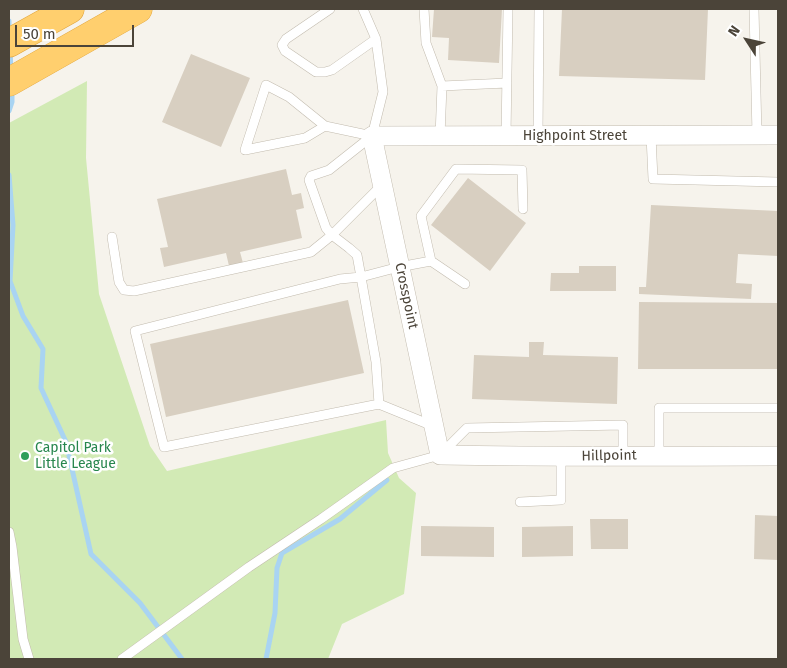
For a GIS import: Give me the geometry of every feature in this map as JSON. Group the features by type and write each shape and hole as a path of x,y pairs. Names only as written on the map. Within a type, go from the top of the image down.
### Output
{"highway":[{"path":"9,44 70,9"},
{"path":"9,82 138,9"}],"street":[{"name":"Highpoint Street","path":"372,136 778,135"},
{"name":"Crosspoint","path":"372,136 440,455"},
{"name":"Hillpoint","path":"440,455 562,457 778,456"}],"lane":[{"path":"330,9 286,39 282,45 285,51 316,72 325,72 332,70 376,40"},
{"path":"364,9 376,40 383,92 372,136 329,170 311,176 309,180 326,228 357,256 376,362 379,404"},
{"path":"424,9 426,43 442,86 440,136"},
{"path":"506,136 508,9"},
{"path":"538,136 539,9"},
{"path":"754,9 757,135"},
{"path":"442,86 507,83"},
{"path":"325,126 305,138 245,150 266,85 289,97 325,126 372,136"},
{"path":"651,136 653,179 778,182"},
{"path":"465,284 431,261 421,216 456,169 522,170 523,209"},
{"path":"112,237 119,282 124,290 134,291 311,252 332,235 382,185"},
{"path":"431,261 360,277 340,279 135,331 164,447 379,404 433,426"},
{"path":"659,456 660,408 778,408"},
{"path":"122,659 249,567 394,468 440,455 467,428 623,425 623,456"},
{"path":"520,502 562,500 562,457"},
{"path":"9,532 22,639 29,659"}],"green space":[{"path":"87,81 86,158 99,294 150,446 167,471 386,420 388,453 399,478 416,493 404,594 342,624 328,659 9,659 9,123"}],"building":[{"path":"434,9 502,9 499,63 448,60 449,38 432,37"},
{"path":"562,9 708,9 705,80 559,76"},
{"path":"191,54 250,78 221,147 162,122"},
{"path":"286,169 292,195 301,193 304,208 296,210 302,238 240,252 243,263 229,266 226,253 164,267 160,248 168,247 157,199"},
{"path":"468,178 526,223 490,271 431,225"},
{"path":"651,205 778,211 778,256 738,254 736,283 752,284 751,299 639,294 639,287 646,287"},
{"path":"579,266 616,266 616,291 550,291 551,273 579,273"},
{"path":"348,300 364,373 166,417 150,344"},
{"path":"639,302 778,303 778,369 638,369"},
{"path":"529,342 544,342 543,355 618,357 617,404 472,399 474,355 529,357"},
{"path":"755,515 778,516 778,560 754,559"},
{"path":"590,519 628,519 628,549 591,549"},
{"path":"421,526 494,527 494,557 421,556"},
{"path":"573,526 573,556 522,557 522,527"}],"waterway":[{"path":"9,21 9,33"},
{"path":"10,51 11,70"},
{"path":"9,111 12,102 12,89"},
{"path":"9,175 13,225 10,281 23,316 43,349 41,388 66,442 91,554 140,603 182,659"},
{"path":"266,659 275,613 277,568 282,553 340,519 387,480"}],"place":[{"name":"Capitol Park Little League","path":"25,456"}]}
